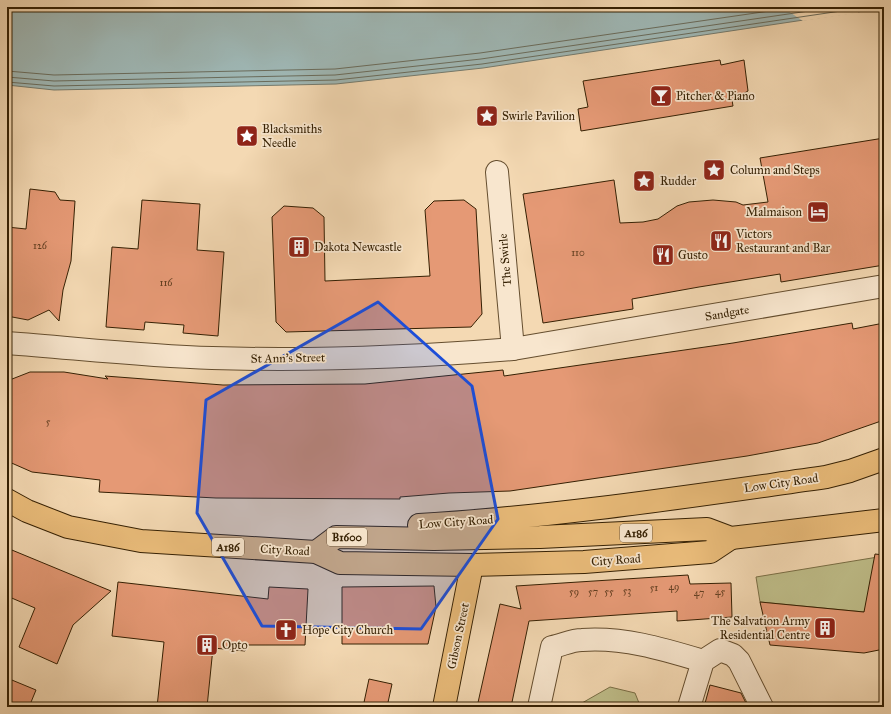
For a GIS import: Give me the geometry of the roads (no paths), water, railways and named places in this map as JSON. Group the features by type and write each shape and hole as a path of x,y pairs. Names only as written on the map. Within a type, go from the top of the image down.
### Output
{"main road":[{"name":"Low City Road","path":"383,537 395,526 491,521 605,508 826,477 850,471 884,459"},
{"name":"City Road","path":"7,500 27,511 68,527 141,542 316,552 340,563 472,565 584,562 710,552 731,538 884,520"},
{"name":"Low City Road","path":"540,537 605,508"},
{"name":"City Road","path":"383,537 434,539 540,537 707,529 731,538"},
{"name":"B1600","path":"316,552 336,537 383,537"},
{"name":"City Road","path":"472,565 540,537"},
{"path":"434,539 456,551 472,565"},
{"name":"Gibson Street","path":"444,707 472,565"}],"street":[{"name":"The Swirle","path":"498,172 513,349"},
{"name":"Sandgate","path":"570,340 884,286"},
{"name":"St Ann's Street","path":"7,343 179,357 251,359 455,353 513,349 570,340"},
{"path":"539,707 552,647 581,640 620,640 664,650 703,662"},
{"path":"689,707 703,662 720,650 733,655 739,661 762,707"}],"water":[{"path":"7,7 884,8 483,68 336,84 54,90 7,85"}],"place":[{"name":"Pitcher & Piano","path":"661,96"},
{"name":"Swirle Pavilion","path":"487,116"},
{"name":"Blacksmiths Needle","path":"247,136"},
{"name":"Column and Steps","path":"714,170"},
{"name":"Rudder","path":"644,181"},
{"name":"Malmaison","path":"818,212"},
{"name":"Victors Restaurant and Bar","path":"721,241"},
{"name":"Dakota Newcastle","path":"299,247"},
{"name":"Gusto","path":"663,255"},
{"name":"The Salvation Army Residential Centre","path":"825,628"},
{"name":"Hope City Church","path":"286,630"},
{"name":"Opto","path":"207,645"}]}
